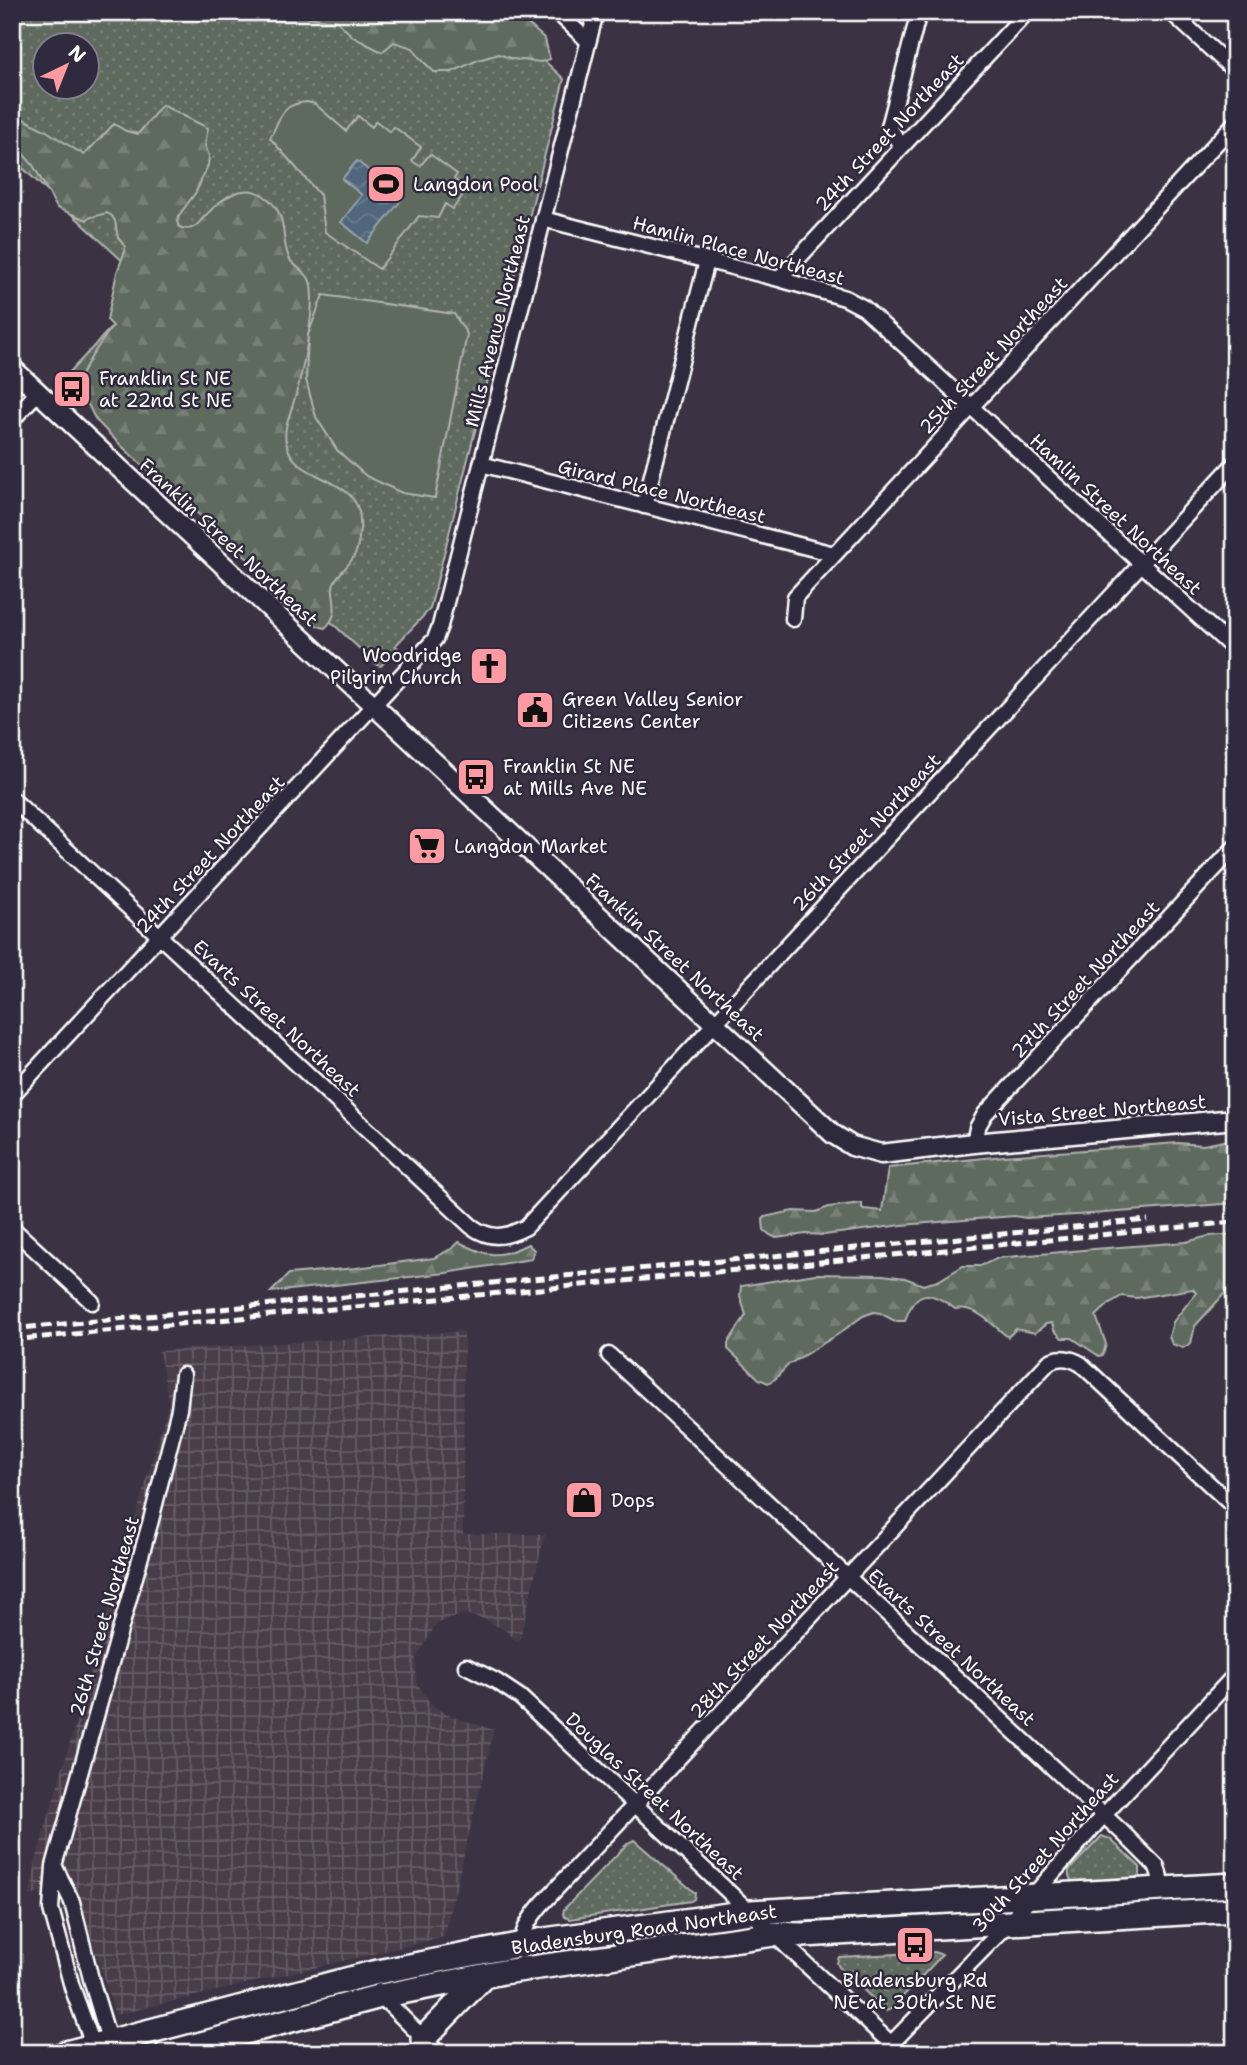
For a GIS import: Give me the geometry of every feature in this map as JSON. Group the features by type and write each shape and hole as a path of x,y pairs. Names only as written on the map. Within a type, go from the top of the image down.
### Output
{"main road":[{"name":"Bladensburg Road Northeast","path":"66,2053 103,2048 373,1973 521,1944 750,1912 1235,1885"},
{"name":"Bladensburg Road Northeast","path":"167,2053 381,1996 520,1970 774,1934 1235,1910"},
{"path":"431,2046 484,1976"}],"street":[{"path":"557,12 588,41"},
{"name":"Mills Avenue Northeast","path":"435,639 596,12"},
{"path":"901,146 889,127 919,12"},
{"name":"24th Street Northeast","path":"779,279 1027,12"},
{"path":"1171,12 1235,71"},
{"name":"25th Street Northeast","path":"793,619 795,597 1235,123"},
{"name":"Hamlin Place Northeast","path":"544,219 845,298 864,308 972,405"},
{"path":"644,506 707,261"},
{"name":"Franklin Street Northeast","path":"12,368 833,1134 852,1146 881,1154 974,1143"},
{"path":"12,420 38,392"},
{"name":"Hamlin Street Northeast","path":"972,405 1235,650"},
{"name":"26th Street Northeast","path":"526,1227 1235,463"},
{"name":"Girard Place Northeast","path":"481,464 834,554"},
{"name":"24th Street Northeast","path":"12,1095 435,639"},
{"name":"Evarts Street Northeast","path":"12,799 471,1226 493,1237 512,1234 526,1227"},
{"name":"27th Street Northeast","path":"974,1143 976,1128 985,1114 1235,847"},
{"name":"Vista Street Northeast","path":"974,1143 1235,1119"},
{"path":"12,1228 92,1302"},
{"name":"Evarts Street Northeast","path":"609,1355 1104,1815 1157,1867 1164,1890"},
{"name":"28th Street Northeast","path":"520,1970 521,1937 535,1912 1043,1367 1054,1359 1068,1359 1081,1364 1235,1508"},
{"name":"26th Street Northeast","path":"103,2048 72,1987 51,1909 54,1866 151,1520 179,1409 183,1375"},
{"name":"Douglas Street Northeast","path":"466,1665 520,1697 774,1934 891,2049"},
{"name":"30th Street Northeast","path":"891,2049 1235,1675"},
{"path":"54,1866 72,1902 92,1983 103,2048"},
{"path":"373,1973 381,1996 431,2046"}],"shaded area":[{"path":"464,1331 463,1534 545,1534 519,1643 506,1631 484,1619 464,1614 436,1624 416,1659 417,1683 430,1703 445,1714 494,1730 444,1937 115,2015 74,1882 30,1896 36,1860 169,1402 159,1351"}],"green space":[{"path":"12,12 492,12 564,79 430,609 395,646 398,648 381,666 67,375 145,291 145,282 12,158"},
{"path":"267,12 515,12 545,39 550,59 541,62 512,59 499,54 452,72 434,72 413,48 394,42 382,52 353,37 337,21"},
{"name":"Langdon Pool","path":"307,102 315,104 346,131 358,116 372,127 376,121 390,132 394,127 421,147 412,161 420,166 430,154 457,174 454,179 467,189 453,209 445,204 438,218 419,216 379,269 325,232 320,195 270,138 287,109"},
{"path":"162,105 208,128 205,145 209,156 208,165 196,192 180,214 177,221 179,227 194,227 226,197 234,193 259,193 275,206 282,220 289,258 310,281 312,307 308,341 286,427 286,442 292,456 302,466 352,497 359,510 360,528 355,554 333,584 334,615 325,628 309,620 218,531 116,440 97,421 77,390 85,367 113,326 107,320 125,246 118,238 115,221 107,213 87,220 57,208 33,165 18,148 12,148 12,113 84,155 114,124 138,134"},
{"path":"323,295 454,314 467,334 435,498 402,493 366,476 337,450 316,417 306,380 308,335"},
{"path":"1235,1139 1235,1203 1026,1218 1014,1216 776,1238 764,1230 764,1217 793,1211 816,1212 829,1207 862,1203 864,1209 882,1211 888,1168 1178,1143 1203,1145"},
{"path":"1235,1234 1235,1282 1195,1326 1191,1343 1183,1348 1172,1344 1169,1337 1173,1322 1196,1293 1193,1289 1136,1298 1122,1296 1110,1303 1096,1316 1106,1344 1103,1355 1099,1356 1072,1338 1062,1338 1054,1330 1052,1323 1046,1324 1035,1333 1016,1329 1008,1337 977,1313 955,1309 939,1298 925,1295 914,1302 905,1321 895,1321 874,1312 863,1316 788,1365 768,1383 759,1379 728,1349 728,1343 746,1315 740,1296 741,1286 815,1274 883,1275 905,1278 923,1285 938,1281 963,1266 980,1266 998,1258 1186,1242 1209,1236"},
{"path":"459,1242 478,1251 493,1254 509,1252 528,1244 534,1250 531,1259 446,1273 271,1292 289,1274 434,1258"},
{"path":"1102,1836 1110,1839 1140,1867 1140,1876 1076,1882 1071,1879 1069,1870"},
{"path":"634,1840 695,1893 694,1899 570,1919 565,1917 564,1909"},
{"path":"935,1952 942,1955 891,2009 886,2011 837,1963 839,1957"}],"water":[{"path":"357,161 403,198 367,243 341,222 362,195 342,179"}],"railway":[{"path":"12,1329 1148,1220"},
{"path":"12,1340 1235,1222"}],"place":[{"name":"Langdon Pool","path":"386,184"},
{"name":"Franklin St NE at 22nd St NE","path":"72,389"},
{"name":"Woodridge Pilgrim Church","path":"489,666"},
{"name":"Green Valley Senior Citizens Center","path":"535,710"},
{"name":"Franklin St NE at Mills Ave NE","path":"476,777"},
{"name":"Langdon Market","path":"427,846"},
{"name":"Dops","path":"584,1500"},
{"name":"Bladensburg Rd NE at 30th St NE","path":"915,1945"}]}
